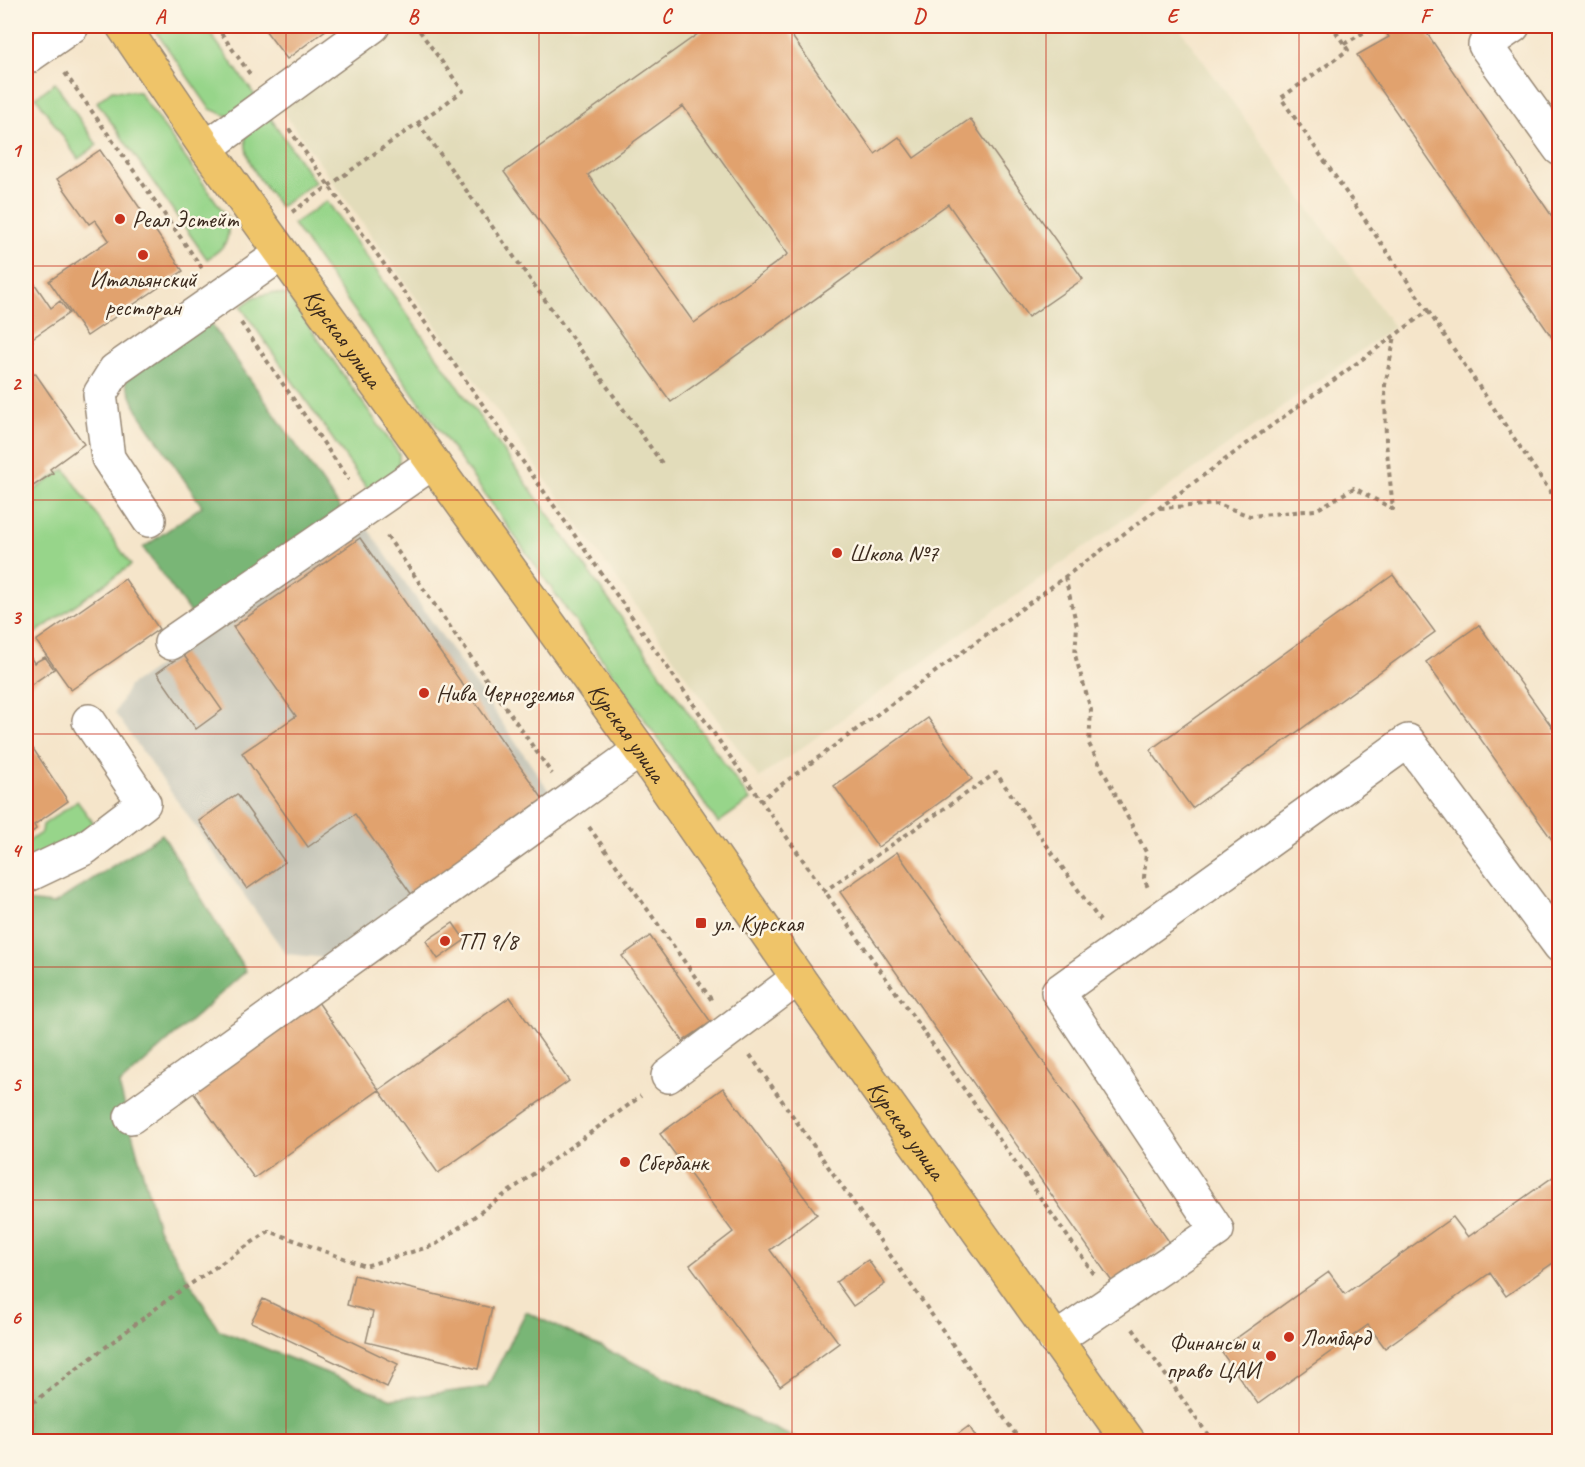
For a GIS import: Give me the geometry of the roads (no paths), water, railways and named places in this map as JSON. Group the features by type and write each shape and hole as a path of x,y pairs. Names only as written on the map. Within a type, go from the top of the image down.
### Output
{"main road":[{"name":"Курская улица","path":"123,26 206,148 640,750 798,978 1129,1442"}],"street":[{"path":"36,52 72,26"},
{"path":"206,148 373,26"},
{"path":"1513,26 1485,45 1560,149"},
{"path":"149,520 108,458 100,394 115,369 222,297 273,242"},
{"path":"171,643 432,463"},
{"path":"26,876 85,848 144,803 89,722"},
{"path":"1055,1340 1217,1230 1058,992 1408,741 1560,946"},
{"path":"131,1116 640,750"},
{"path":"668,1076 798,978"}],"place":[{"name":"Реал Эстейт","path":"120,219"},
{"name":"Итальянский ресторан","path":"143,255"},
{"name":"Школа №7","path":"837,553"},
{"name":"Нива Черноземья","path":"424,693"},
{"name":"ул. Курская","path":"701,923"},
{"name":"ТП 9/8","path":"445,941"},
{"name":"Сбербанк","path":"625,1162"},
{"name":"Ломбард","path":"1289,1337"},
{"name":"Финансы и право ЦАИ","path":"1271,1356"}]}
